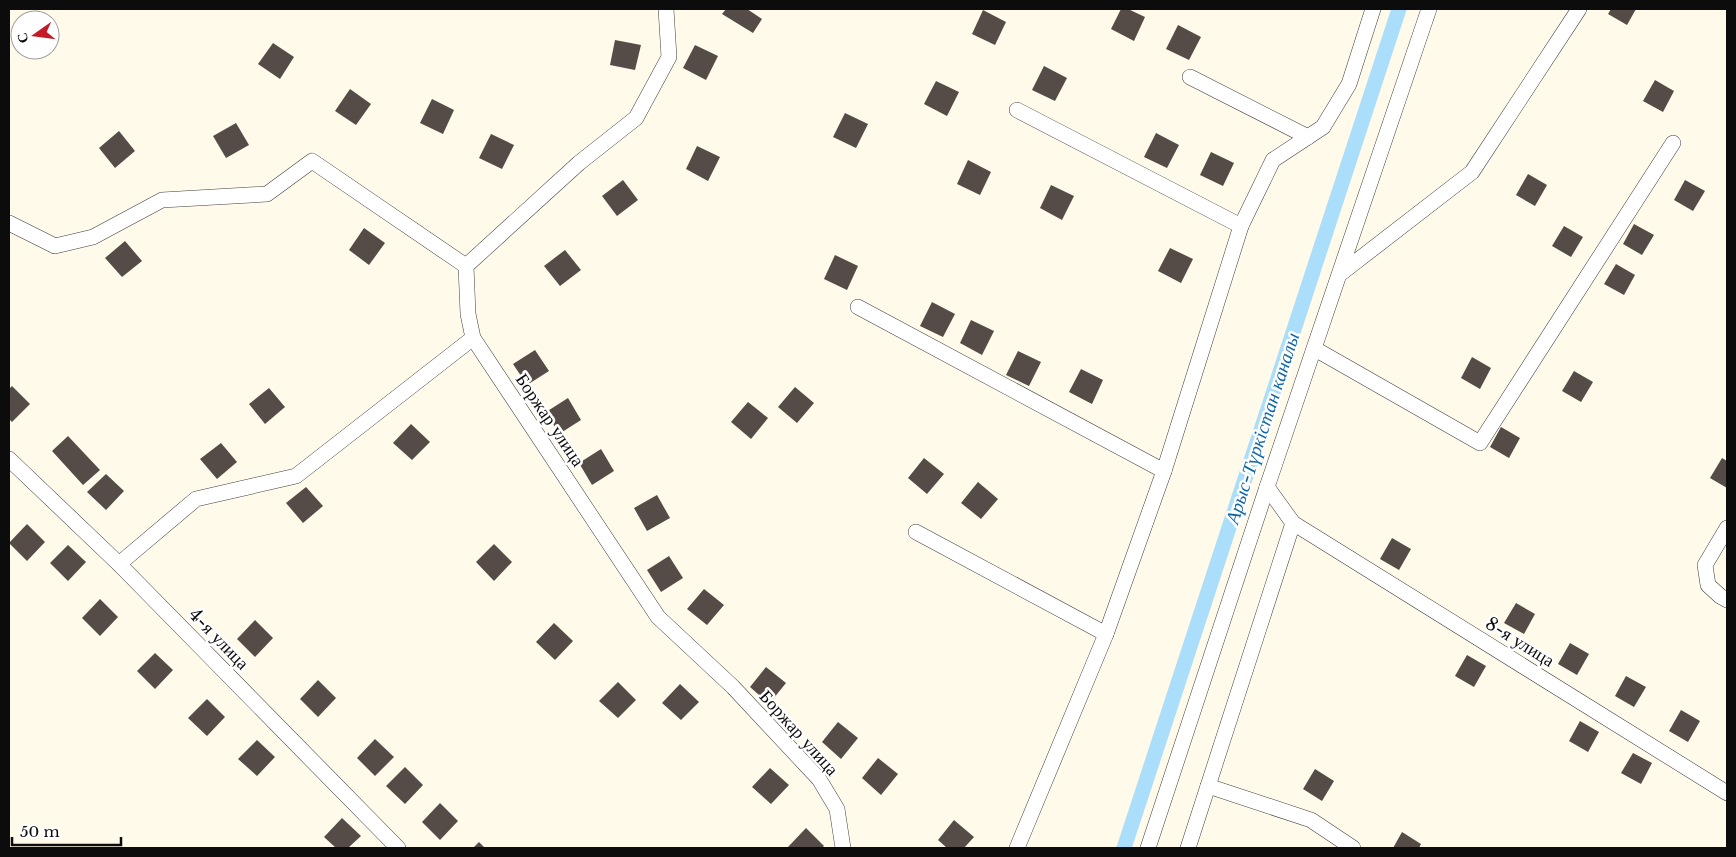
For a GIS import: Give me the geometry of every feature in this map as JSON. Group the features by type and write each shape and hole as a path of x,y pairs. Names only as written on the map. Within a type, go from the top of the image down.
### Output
{"street":[{"path":"9,223 55,246 93,236 162,200 267,194 312,161 466,266 579,163 636,118 669,57 666,9"},
{"path":"1017,848 1106,634 1164,471 1241,226 1273,160 1323,127 1348,84 1373,9"},
{"path":"1148,848 1429,9"},
{"path":"1340,274 1472,172 1579,9"},
{"path":"1190,76 1308,137"},
{"path":"1017,110 1241,226"},
{"path":"1315,349 1480,443 1674,143"},
{"name":"Боржар улица","path":"466,266 468,314 473,338 658,617 733,687 819,779 837,810 843,848"},
{"path":"858,307 1164,471"},
{"path":"119,564 196,499 296,476 473,338"},
{"name":"4-я улица","path":"9,459 119,564 398,848"},
{"path":"1188,848 1293,523 1267,488"},
{"name":"8-я улица","path":"1293,523 1727,793"},
{"path":"1727,528 1705,566 1708,585 1727,600"},
{"path":"916,532 1106,634"},
{"path":"1208,786 1311,820 1353,848"}],"building":[{"path":"726,9 747,9 762,19 753,33 722,14"},
{"path":"1121,9 1128,9 1145,17 1134,41 1111,29"},
{"path":"1611,9 1636,9 1627,25 1608,14"},
{"path":"983,10 1006,22 995,45 972,34"},
{"path":"1178,25 1201,37 1189,60 1166,49"},
{"path":"615,40 641,45 635,70 610,65"},
{"path":"273,43 294,57 280,79 258,64"},
{"path":"695,45 718,56 706,80 683,68"},
{"path":"1044,66 1067,78 1055,101 1032,90"},
{"path":"1655,80 1674,91 1663,112 1643,101"},
{"path":"936,81 959,92 947,116 924,104"},
{"path":"350,89 371,104 356,125 335,111"},
{"path":"432,99 454,110 443,134 420,123"},
{"path":"845,113 868,124 856,148 833,137"},
{"path":"236,123 249,145 226,158 213,136"},
{"path":"119,131 135,151 115,168 99,148"},
{"path":"1156,133 1179,145 1167,168 1144,157"},
{"path":"491,134 514,145 502,169 479,158"},
{"path":"697,146 720,157 708,181 686,169"},
{"path":"1211,152 1234,163 1223,186 1200,175"},
{"path":"968,160 991,172 980,195 957,184"},
{"path":"1528,174 1547,185 1535,206 1516,195"},
{"path":"623,180 638,200 617,216 602,196"},
{"path":"1685,180 1705,191 1693,211 1674,200"},
{"path":"1051,185 1074,196 1062,220 1040,208"},
{"path":"1634,224 1654,235 1642,255 1623,244"},
{"path":"1564,226 1583,237 1571,257 1552,246"},
{"path":"364,228 385,243 369,265 349,250"},
{"path":"125,241 142,261 122,277 105,258"},
{"path":"1170,248 1193,259 1181,283 1158,271"},
{"path":"565,250 581,270 560,286 544,266"},
{"path":"835,255 858,266 847,290 824,279"},
{"path":"1616,264 1635,275 1624,295 1604,284"},
{"path":"932,302 955,314 943,337 920,326"},
{"path":"971,320 994,331 982,355 960,343"},
{"path":"535,350 549,371 527,385 513,364"},
{"path":"1018,351 1041,362 1029,386 1006,375"},
{"path":"1472,357 1491,368 1480,389 1461,378"},
{"path":"1081,369 1103,380 1092,404 1069,392"},
{"path":"1574,371 1593,382 1581,402 1562,391"},
{"path":"12,386 30,404 12,422 9,419 9,389"},
{"path":"795,387 814,403 797,423 778,407"},
{"path":"269,388 285,407 265,424 249,404"},
{"path":"568,398 581,420 559,434 546,412"},
{"path":"748,402 768,418 751,439 731,422"},
{"path":"411,424 430,442 412,460 393,443"},
{"path":"1501,427 1520,438 1509,458 1490,447"},
{"path":"68,436 100,470 83,485 52,451"},
{"path":"221,443 237,462 217,479 200,459"},
{"path":"601,449 614,471 592,485 579,463"},
{"path":"924,458 944,474 927,494 908,478"},
{"path":"1722,458 1727,461 1727,488 1710,478"},
{"path":"106,474 124,491 106,510 87,492"},
{"path":"978,482 998,499 981,519 961,503"},
{"path":"306,487 323,506 303,523 286,503"},
{"path":"657,495 670,518 647,531 634,508"},
{"path":"27,524 45,542 27,561 9,543"},
{"path":"1392,538 1411,549 1399,570 1380,559"},
{"path":"494,544 512,562 494,581 476,562"},
{"path":"68,545 86,562 68,581 50,563"},
{"path":"669,556 683,578 661,592 647,570"},
{"path":"704,589 724,605 707,625 687,609"},
{"path":"100,599 118,617 100,636 82,618"},
{"path":"1516,603 1535,614 1524,634 1504,623"},
{"path":"255,620 273,638 255,657 237,639"},
{"path":"554,623 573,641 555,660 536,642"},
{"path":"1570,643 1589,654 1577,675 1558,664"},
{"path":"155,653 173,670 155,689 137,671"},
{"path":"1467,655 1486,666 1474,687 1455,676"},
{"path":"766,667 786,683 769,704 750,687"},
{"path":"1626,676 1646,687 1634,707 1615,696"},
{"path":"318,680 336,698 318,717 300,699"},
{"path":"618,682 636,700 618,718 599,701"},
{"path":"680,684 699,702 681,720 662,703"},
{"path":"207,699 225,717 207,736 188,718"},
{"path":"1681,710 1700,721 1688,742 1669,731"},
{"path":"1580,721 1599,732 1588,752 1569,741"},
{"path":"838,722 858,738 841,759 822,742"},
{"path":"375,739 394,757 375,776 357,758"},
{"path":"257,740 275,757 257,776 238,759"},
{"path":"1633,753 1652,763 1641,784 1621,773"},
{"path":"878,758 898,774 881,795 862,778"},
{"path":"405,767 423,785 405,804 386,786"},
{"path":"770,768 789,785 771,804 752,787"},
{"path":"1315,769 1334,781 1322,801 1303,789"},
{"path":"440,803 458,821 440,840 422,822"},
{"path":"342,818 361,836 348,848 336,848 324,837"},
{"path":"954,820 974,837 964,848 947,848 938,840"},
{"path":"806,828 824,846 822,848 789,848 788,847"},
{"path":"1402,832 1421,844 1419,848 1393,848"},
{"path":"479,842 485,848 473,848"}],"waterway":[{"name":"Арыс-Түркістан каналы","path":"1124,848 1399,9"}]}
